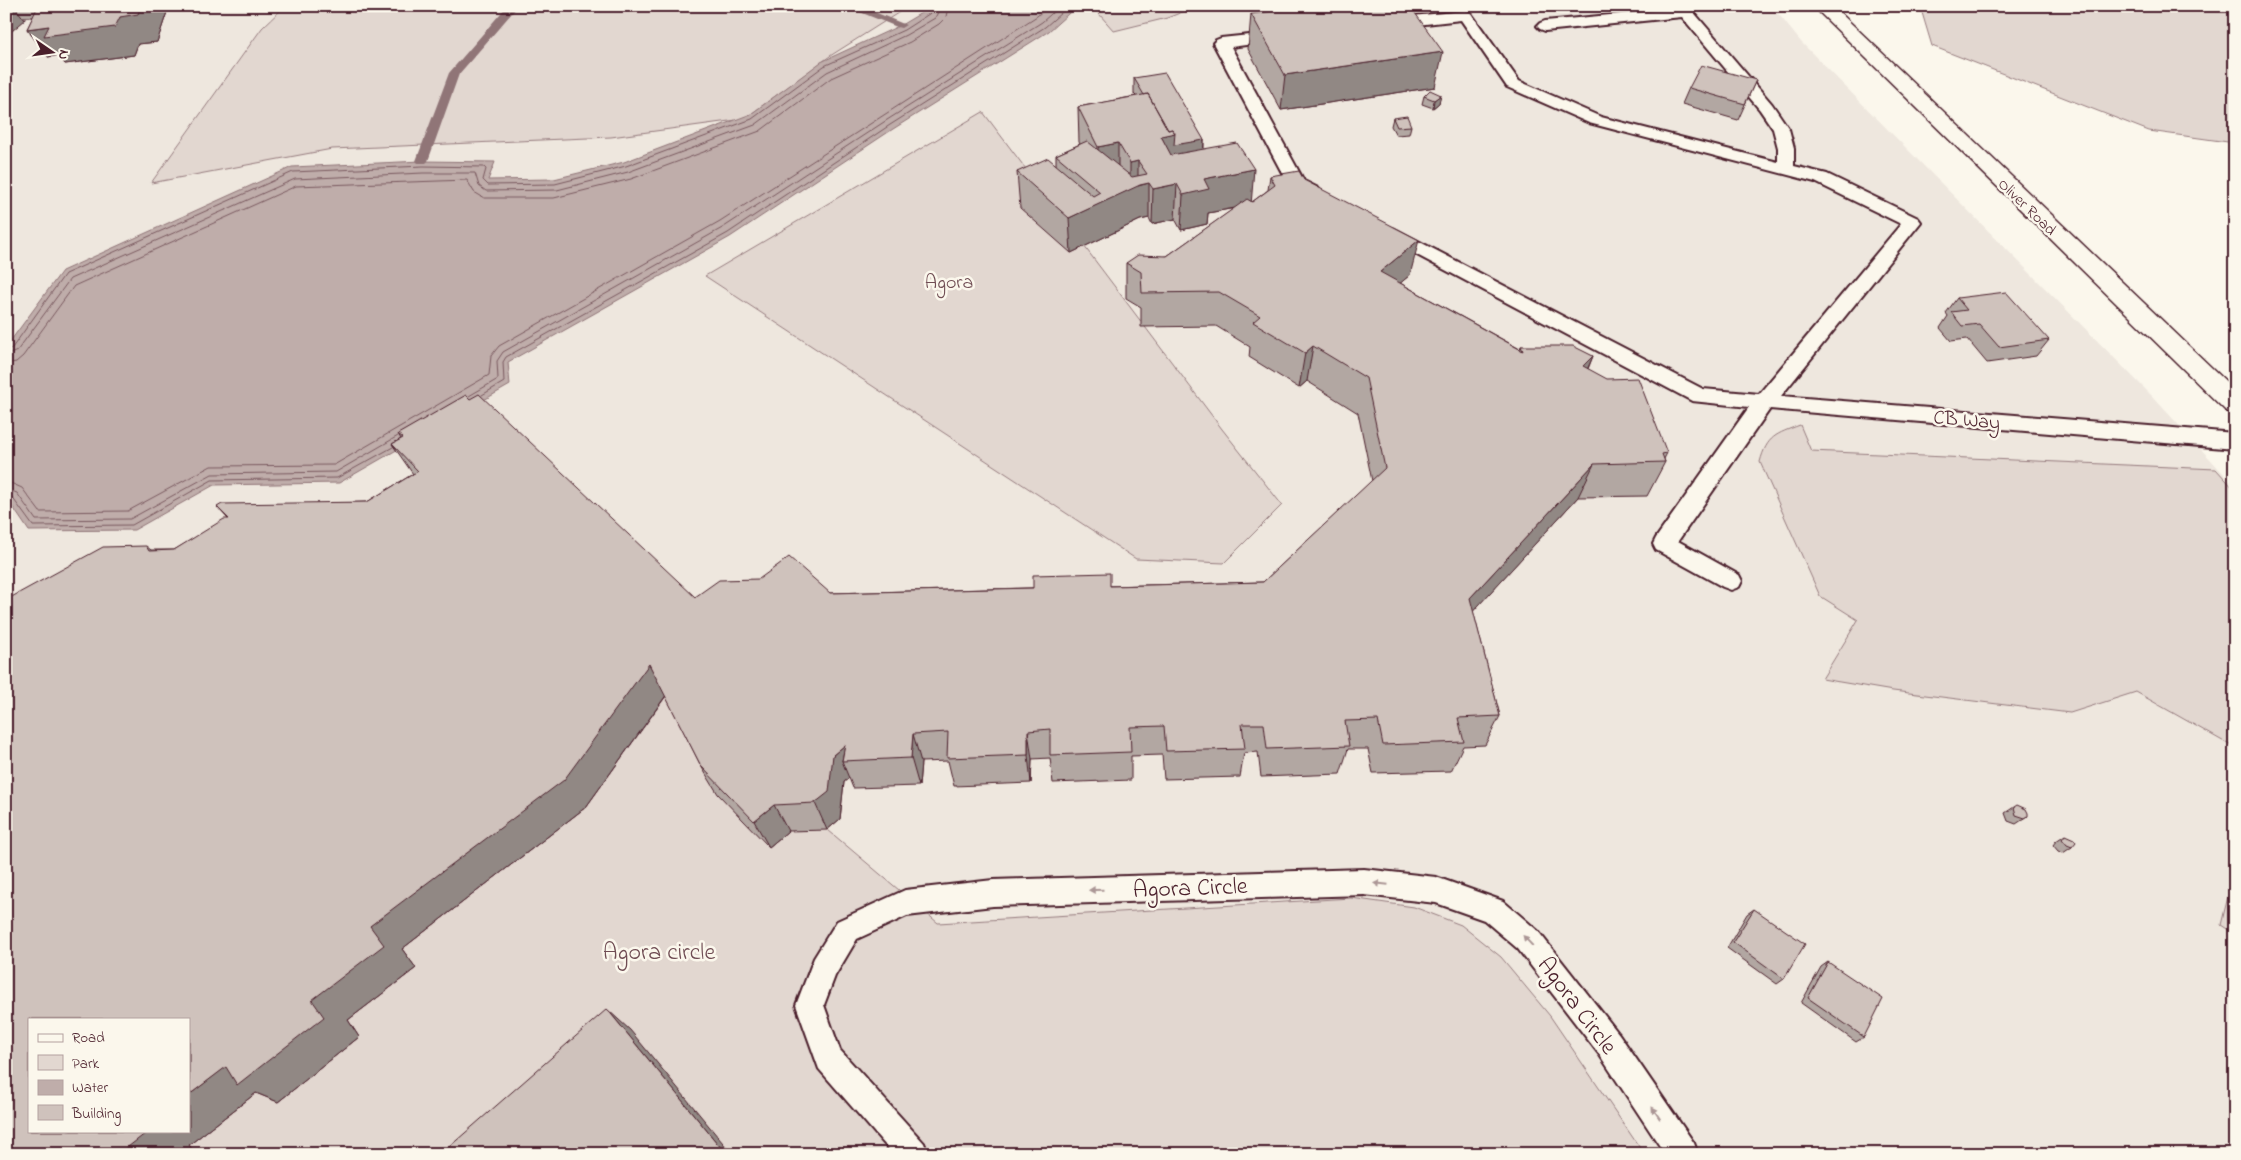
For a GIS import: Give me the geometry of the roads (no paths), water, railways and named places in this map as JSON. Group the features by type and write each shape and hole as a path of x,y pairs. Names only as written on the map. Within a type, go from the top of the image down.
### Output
{"main road":[{"name":"Oliver Road","path":"1822,6 2235,405"}],"lane":[{"path":"1545,26 1686,12 1766,108 1781,129 1786,148 1786,169"},
{"path":"1374,25 1465,15 1513,84 1595,120 1821,178 1912,222 1764,402 1664,544 1731,581"},
{"path":"1298,34 1221,44 1297,184 1330,202"},
{"name":"CB Way","path":"1376,226 1699,396 2235,441"},
{"name":"Agora Circle","path":"913,1154 829,1059 810,1005 824,968 847,930 905,903 993,893 1364,882 1436,890 1493,910 1528,940 1609,1044 1683,1154"}],"water":[{"path":"933,6 1077,6 1049,31 893,129 730,237 508,362 510,385 339,483 214,485 134,530 29,531 6,497 6,347 62,271 292,167 422,161 495,162 488,180 554,179 624,162 751,114 821,62 901,25"}],"waterway":[{"path":"422,161 454,73 513,6"},
{"path":"850,6 901,25"}],"park label":[{"name":"Agora","path":"949,281"},
{"name":"Agora circle","path":"659,951"}]}
